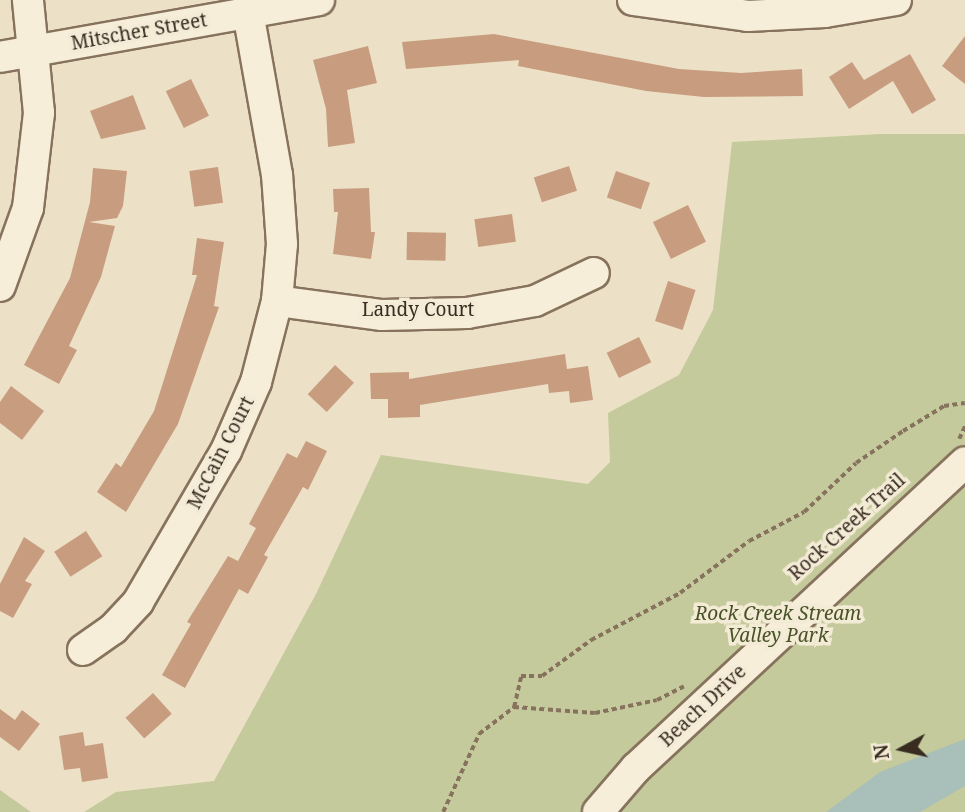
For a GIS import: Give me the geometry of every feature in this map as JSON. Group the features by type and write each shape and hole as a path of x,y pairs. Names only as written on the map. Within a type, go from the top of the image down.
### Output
{"street":[{"path":"0,286 28,208 39,113 35,49 28,0"},
{"name":"Mitscher Street","path":"0,57 319,0"},
{"path":"633,0 698,5 748,16 825,12 896,0"},
{"name":"McCain Court","path":"83,650 113,629 138,602 226,451 256,382 277,301 282,244 277,175 248,13"},
{"name":"Landy Court","path":"277,301 382,315 467,313 535,301 594,273"},
{"name":"Beach Drive","path":"598,812 636,768 958,455"}],"path":[{"path":"443,812 479,734 514,707 521,676 541,676 591,640 680,593 749,541 804,512 856,463 944,406 965,403"},
{"path":"958,455 965,426"},
{"path":"514,707 596,713 657,700 690,683"}],"green space":[{"name":"Rock Creek Stream Valley Park","path":"881,134 965,134 965,812 84,812 116,792 214,781 316,594 381,455 588,484 610,462 608,413 679,375 713,310 732,142"},
{"path":"0,790 31,812 0,812"}],"water":[{"path":"965,739 965,786 920,812 826,812 880,772"}],"building":[{"path":"494,34 679,69 741,73 802,69 803,96 704,97 646,91 518,66 519,60 406,69 402,42"},
{"path":"965,36 965,84 942,66"},
{"path":"368,46 377,83 347,90 355,143 328,147 326,109 313,60"},
{"path":"910,54 936,100 912,114 893,81 849,109 829,77 852,62 864,80"},
{"path":"191,79 209,116 184,128 166,91"},
{"path":"133,95 146,129 101,139 90,111"},
{"path":"569,166 577,191 542,202 534,177"},
{"path":"218,167 223,203 194,207 189,171"},
{"path":"93,168 127,171 123,206 117,218 89,222 115,226 101,277 69,346 77,350 59,384 24,365 70,278 90,202"},
{"path":"616,171 650,183 641,209 607,197"},
{"path":"369,188 371,232 375,232 371,259 333,254 338,212 334,212 333,189"},
{"path":"688,205 706,242 671,259 653,222"},
{"path":"512,214 516,242 478,247 474,219"},
{"path":"407,232 446,233 446,261 407,260"},
{"path":"197,238 224,242 214,306 219,307 178,424 126,512 97,492 116,463 121,467 154,411 197,275 192,275"},
{"path":"668,281 696,290 683,330 655,321"},
{"path":"639,337 651,362 619,378 607,353"},
{"path":"565,354 567,369 588,366 593,400 570,403 569,391 549,393 548,384 420,405 420,417 388,418 388,399 371,399 370,373 409,372 409,379"},
{"path":"335,365 354,383 327,412 308,394"},
{"path":"11,386 44,411 22,440 0,423 0,402"},
{"path":"306,441 327,451 308,490 303,487 264,555 268,557 248,594 239,589 185,688 162,675 191,624 187,622 228,556 238,561 256,528 249,524 287,453 297,458"},
{"path":"86,531 102,556 70,577 54,552"},
{"path":"24,537 45,551 25,581 32,584 13,618 0,611 0,584"},
{"path":"153,693 172,714 144,739 126,718"},
{"path":"0,709 15,720 22,710 40,724 19,751 0,737"},
{"path":"83,732 85,746 103,743 108,778 82,782 80,768 64,770 59,736"}]}
